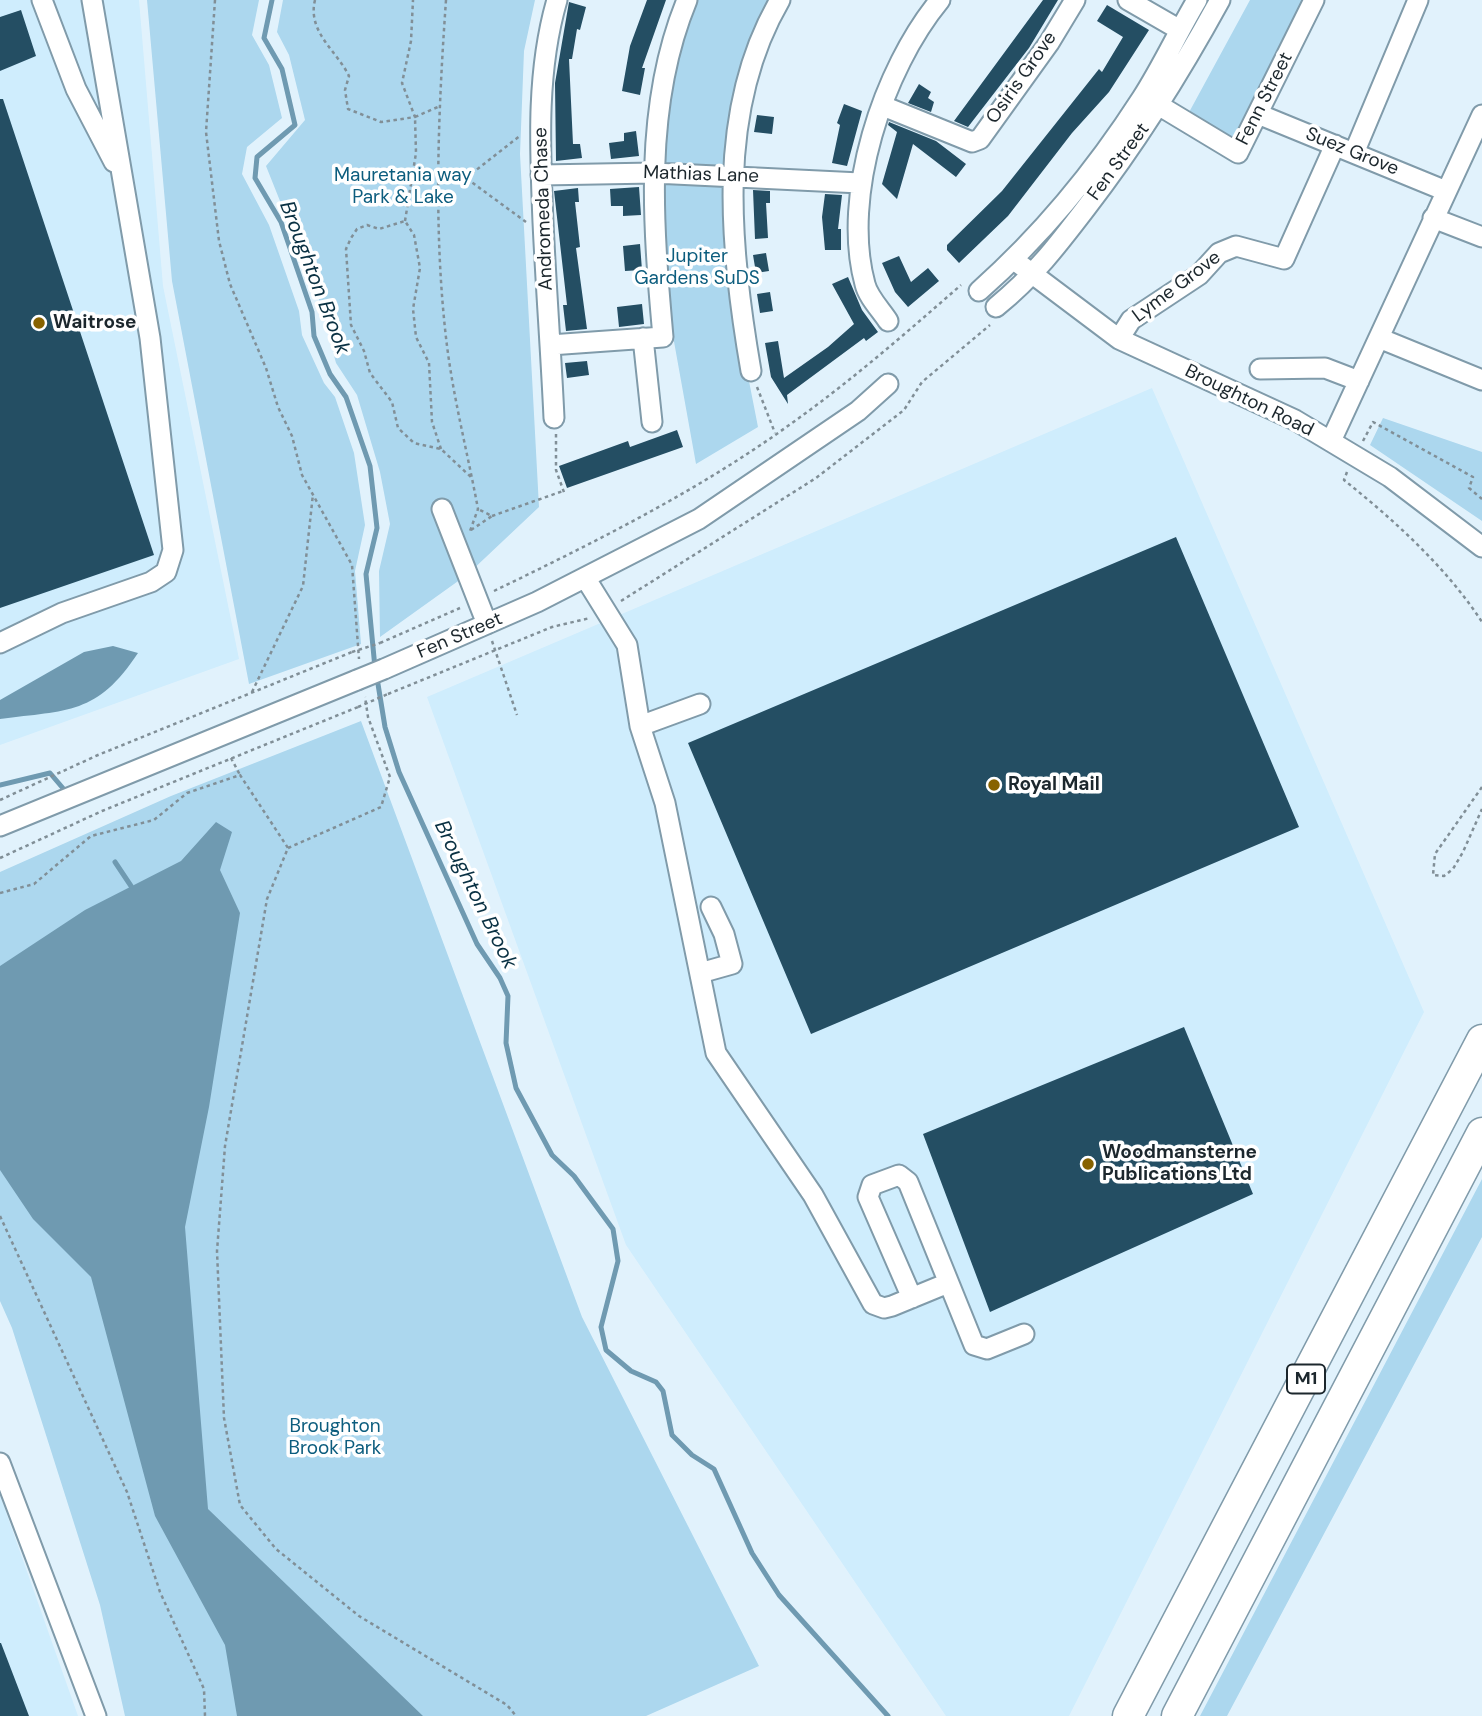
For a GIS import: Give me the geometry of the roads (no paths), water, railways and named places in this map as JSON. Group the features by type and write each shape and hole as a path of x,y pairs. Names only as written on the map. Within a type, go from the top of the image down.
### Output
{"highway":[{"name":"M1","path":"1128,1716 1482,1040"},
{"name":"M1","path":"1177,1716 1482,1133"}],"street":[{"path":"42,0 76,89 123,179"},
{"path":"0,643 62,613 151,582 166,572 173,550 150,338 92,0"},
{"name":"Andromeda Chase","path":"554,418 541,175 541,119 548,33 557,0"},
{"path":"652,422 654,173 658,118 671,38 687,0"},
{"path":"751,371 742,317 732,175 748,72 780,0"},
{"path":"888,321 866,287 858,244 860,183 883,106 899,67 940,0"},
{"name":"Osiris Grove","path":"883,106 972,142 980,139 1049,43 1075,0"},
{"path":"1128,0 1180,30"},
{"name":"Fen Street","path":"972,286 1014,260 1099,160 1142,97 1197,0"},
{"name":"Fen Street","path":"997,306 1033,276 1160,106 1220,0"},
{"name":"Fenn Street","path":"1160,106 1238,153 1314,0"},
{"path":"1354,153 1418,0"},
{"name":"Suez Grove","path":"1258,114 1446,191"},
{"path":"1331,441 1482,115"},
{"name":"Lyme Grove","path":"1119,339 1131,320 1199,275 1219,253 1236,246 1284,259 1335,145"},
{"name":"Mathias Lane","path":"541,175 654,173 860,183"},
{"path":"1433,218 1482,237"},
{"name":"Broughton Road","path":"1014,260 1119,339 1295,420 1390,477 1482,547"},
{"path":"550,345 653,338"},
{"path":"1379,338 1482,380"},
{"path":"1260,369 1325,369 1359,381"},
{"name":"Fen Street","path":"0,826 361,679 586,579 699,519 858,411 888,384"},
{"path":"442,509 486,624"},
{"path":"586,579 626,645 640,726 664,803 716,1053 813,1195 870,1300 884,1308 948,1283"},
{"path":"640,726 700,704"},
{"path":"700,973 732,964 724,934 711,907"},
{"path":"912,1298 868,1197 872,1185 904,1176 970,1338 978,1349 987,1349 1024,1334"},
{"path":"0,1462 96,1716"}],"waterway":[{"name":"Broughton Brook","path":"272,0 264,38 282,69 295,125 257,157 255,178 281,222 312,312 314,336 330,374 346,397 370,466 377,528 366,574 375,668"},
{"name":"Broughton Brook","path":"377,678 385,727 399,772 477,944 500,978 508,996 506,1043 516,1088 552,1155 574,1176 613,1229 618,1261 601,1327 606,1350 631,1371 656,1382 663,1391 672,1435 692,1455 714,1469 752,1553 779,1595 888,1716"},
{"path":"0,785 50,773 67,793"},
{"path":"115,862 131,886"}],"place":[{"name":"Waitrose","path":"39,323"},
{"name":"Royal Mail","path":"994,785"},
{"name":"Woodmansterne Publications Ltd","path":"1088,1164"}],"park label":[{"name":"Mauretania way Park & Lake","path":"403,187"},
{"name":"Jupiter Gardens SuDS","path":"697,268"},
{"name":"Broughton Brook Park","path":"335,1438"}]}
